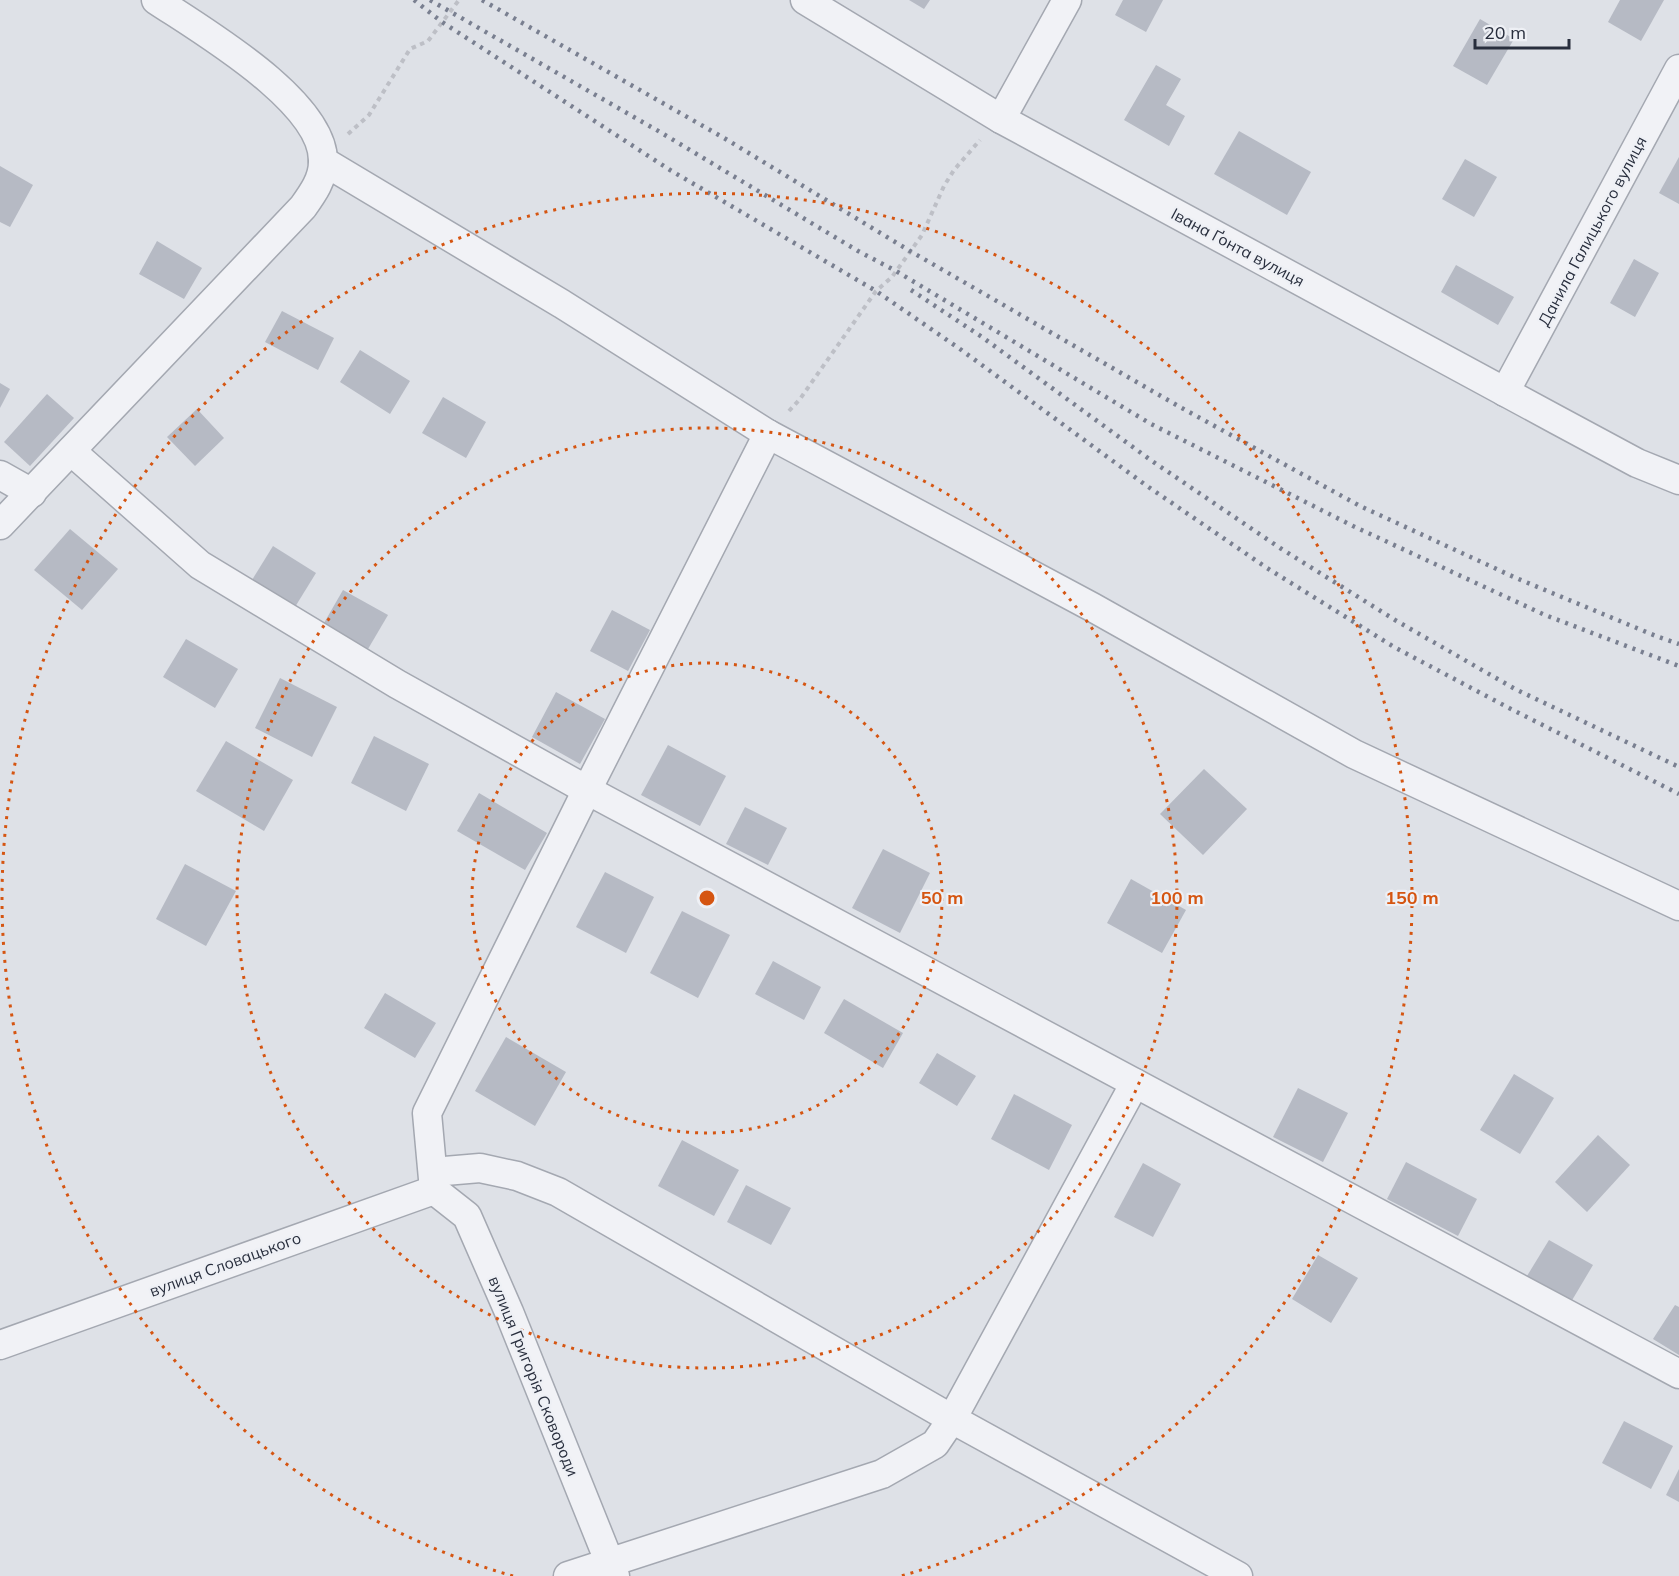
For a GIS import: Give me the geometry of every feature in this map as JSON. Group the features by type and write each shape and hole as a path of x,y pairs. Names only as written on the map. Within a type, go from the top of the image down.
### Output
{"street":[{"path":"0,525 303,207 318,186 324,161 317,133 283,90 237,53 156,0"},
{"name":"Івана Ґонта вулиця","path":"805,0 1001,119 1637,463 1679,480"},
{"path":"1001,119 1067,0"},
{"name":"Данила Галицького вулиця","path":"1505,392 1679,69"},
{"path":"324,161 562,304 768,434 1082,601 1354,754 1679,906"},
{"path":"433,1181 427,1113 587,790 768,434"},
{"path":"71,451 200,565 397,684 587,790 1679,1374"},
{"path":"0,475 32,493"},
{"path":"568,1576 612,1569 882,1474 935,1444 952,1419 1135,1083"},
{"name":"вулиця Словацького","path":"0,1345 433,1181 480,1168 517,1176 558,1192 952,1419 1238,1576"},
{"name":"вулиця Григорія Сковороди","path":"433,1181 467,1215 509,1312 612,1569"}],"path":[{"path":"324,161 341,139 369,116 410,49 428,41 459,0"},
{"path":"768,434 800,399 876,291 892,277 922,235 944,186 954,170 980,139 1001,119"}],"building":[{"path":"909,0 930,0 924,9"},
{"path":"1123,0 1163,0 1146,32 1115,15"},
{"path":"1620,0 1664,0 1641,41 1608,22"},
{"path":"1480,19 1514,39 1487,85 1453,66"},
{"path":"1156,65 1181,79 1166,105 1185,116 1169,146 1124,120"},
{"path":"1239,131 1311,172 1287,215 1214,174"},
{"path":"1679,157 1679,204 1659,193"},
{"path":"1465,159 1497,177 1474,217 1442,199"},
{"path":"0,166 33,185 10,227 0,222"},
{"path":"157,241 202,268 184,299 139,274"},
{"path":"1634,259 1659,273 1635,317 1610,303"},
{"path":"1456,265 1514,297 1498,325 1441,292"},
{"path":"282,311 334,338 318,370 265,342"},
{"path":"360,350 410,381 390,414 340,382"},
{"path":"0,383 10,389 0,408"},
{"path":"47,394 74,418 30,466 4,442"},
{"path":"443,397 486,422 466,458 422,433"},
{"path":"197,409 224,438 195,466 167,437"},
{"path":"70,529 118,569 82,610 34,570"},
{"path":"273,546 316,573 295,607 252,580"},
{"path":"343,590 388,615 368,649 324,623"},
{"path":"612,610 650,630 628,671 590,651"},
{"path":"186,639 238,669 215,708 163,677"},
{"path":"280,678 337,707 312,757 255,728"},
{"path":"556,692 605,719 580,764 532,737"},
{"path":"374,736 429,764 406,811 351,783"},
{"path":"226,741 293,780 264,831 196,791"},
{"path":"668,745 726,776 700,826 641,795"},
{"path":"1204,769 1247,809 1203,855 1160,814"},
{"path":"479,793 547,833 525,870 457,831"},
{"path":"745,807 787,828 768,865 726,844"},
{"path":"883,849 930,873 900,933 852,908"},
{"path":"185,864 236,891 206,946 156,919"},
{"path":"605,872 654,897 626,953 576,927"},
{"path":"1131,879 1186,910 1162,953 1107,923"},
{"path":"682,911 730,935 698,998 650,973"},
{"path":"773,961 821,987 804,1020 755,994"},
{"path":"385,993 436,1023 415,1058 364,1028"},
{"path":"844,999 903,1033 883,1068 824,1033"},
{"path":"506,1037 566,1072 535,1126 475,1091"},
{"path":"937,1053 976,1076 957,1106 919,1083"},
{"path":"1514,1074 1554,1098 1520,1154 1480,1130"},
{"path":"1298,1088 1348,1113 1323,1162 1273,1137"},
{"path":"1014,1094 1072,1125 1049,1170 991,1139"},
{"path":"1598,1135 1630,1165 1587,1212 1555,1182"},
{"path":"682,1140 739,1170 714,1216 658,1186"},
{"path":"1406,1162 1477,1199 1458,1236 1387,1199"},
{"path":"1143,1163 1181,1184 1153,1237 1114,1217"},
{"path":"746,1185 791,1208 771,1245 727,1222"},
{"path":"1549,1240 1593,1265 1571,1302 1527,1276"},
{"path":"1318,1255 1358,1278 1331,1323 1292,1299"},
{"path":"1675,1305 1679,1307 1679,1355 1653,1339"},
{"path":"1624,1421 1673,1446 1651,1489 1602,1463"},
{"path":"1679,1469 1679,1502 1666,1495"}],"railway":[{"path":"414,0 442,22 670,170 876,291 960,349 1147,486 1267,568 1394,647 1679,794"},
{"path":"430,0 660,132 1151,424 1353,526 1545,615 1679,666"},
{"path":"482,0 724,138 910,251 1180,407 1360,506 1516,578 1679,644"},
{"path":"911,290 982,337 1152,461 1280,548 1395,620 1515,689 1679,767"}]}
